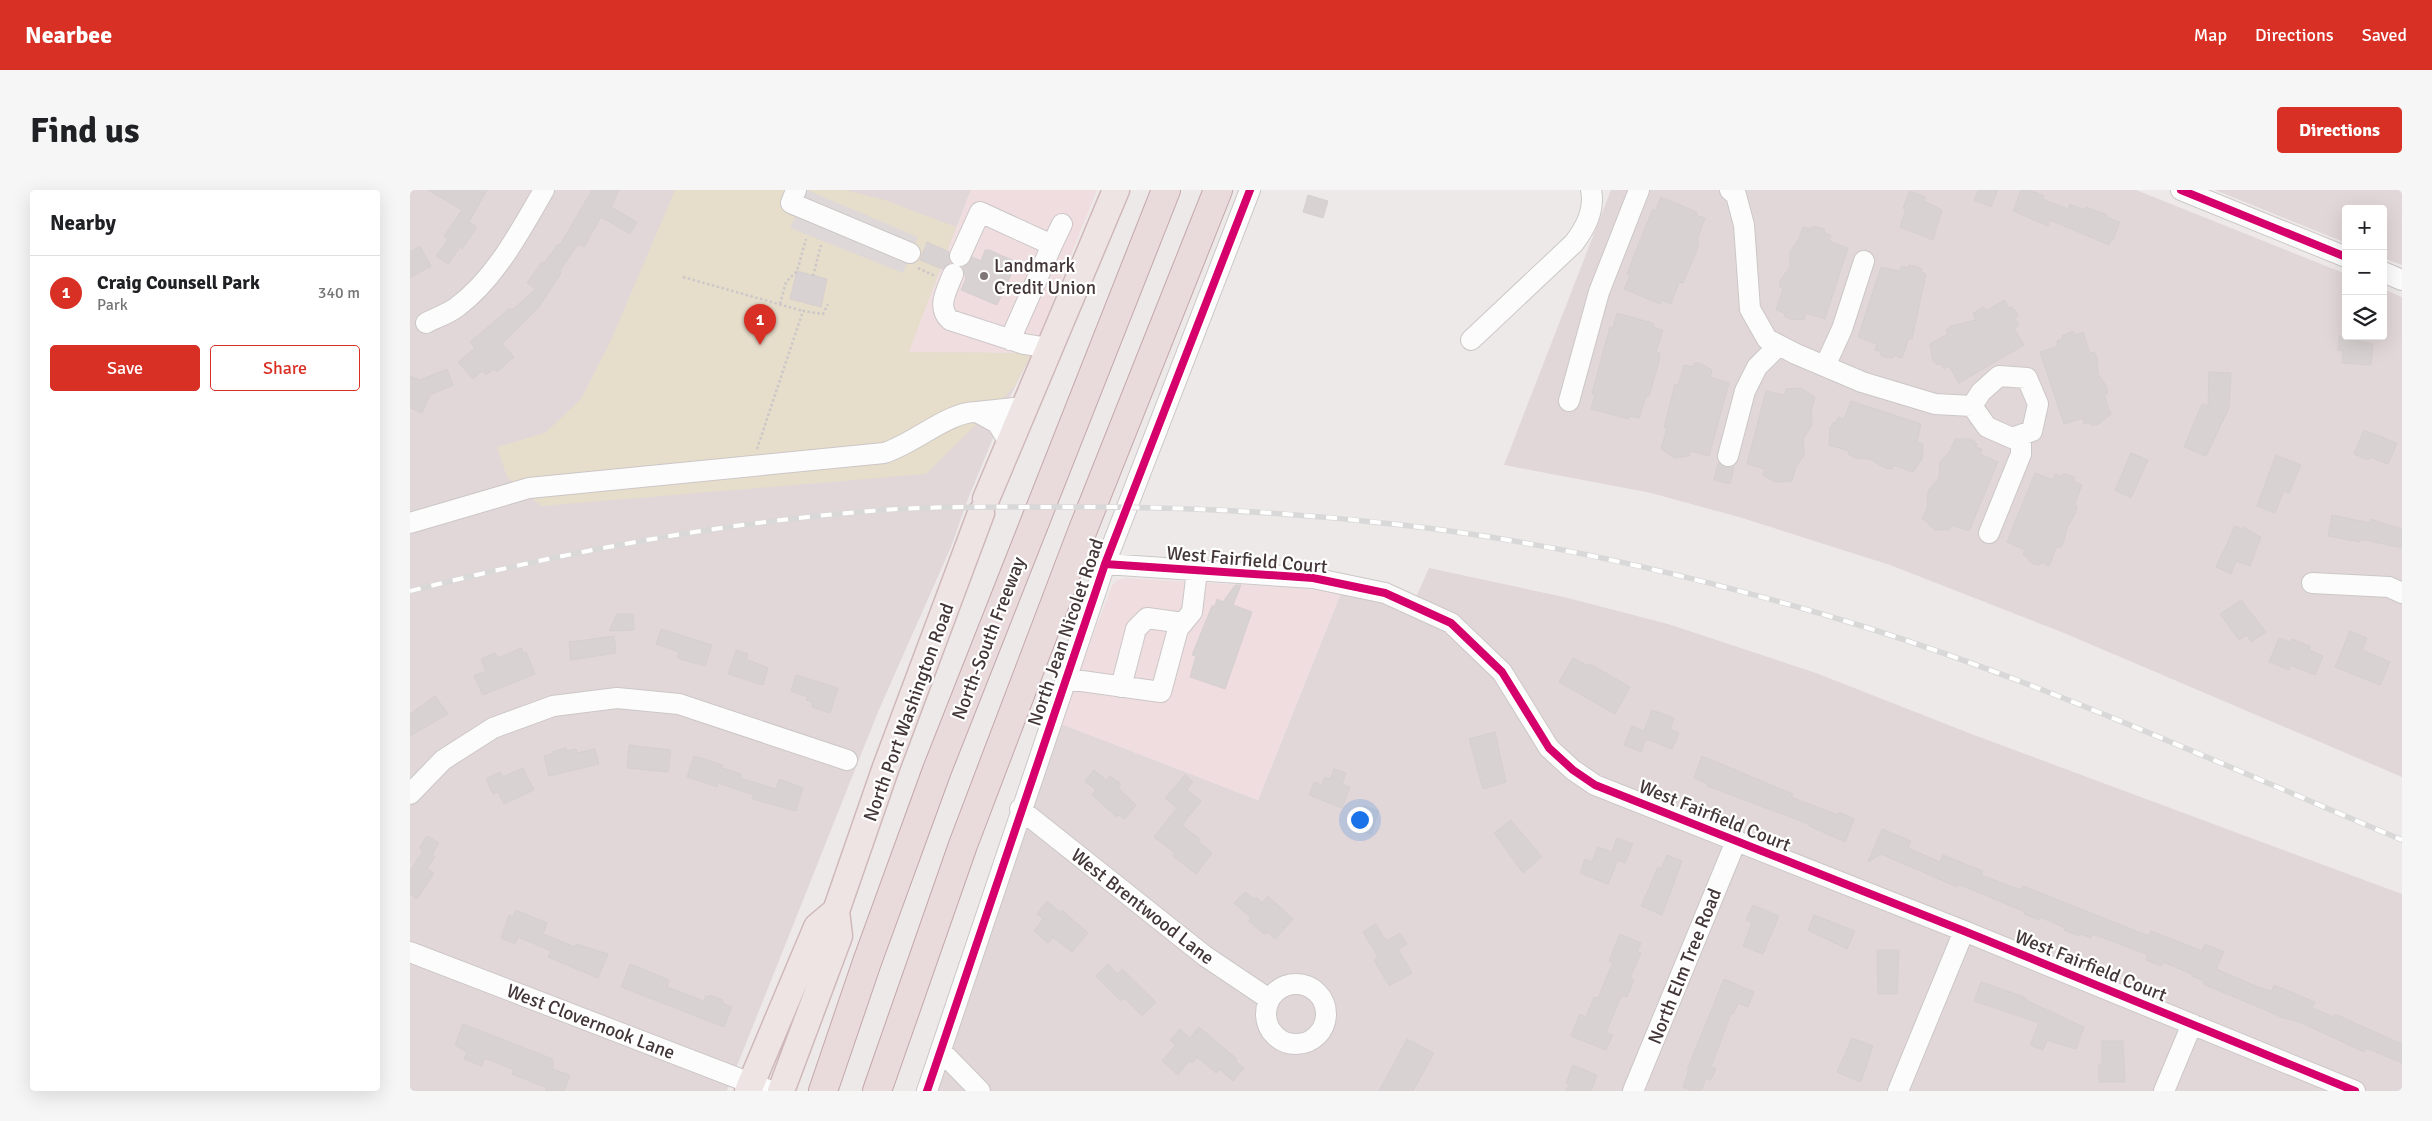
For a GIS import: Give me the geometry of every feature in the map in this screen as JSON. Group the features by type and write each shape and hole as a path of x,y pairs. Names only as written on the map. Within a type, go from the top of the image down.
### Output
{"highway":[{"name":"North-South Freeway","path":"824,1091 870,953 940,761 1166,190"},
{"path":"877,1091 962,845 1082,532 1218,190"}],"main road":[{"name":"North Port Washington Road","path":"781,1091 839,936 836,911 886,766 1009,442 1116,190"},
{"path":"757,1088 817,927 836,911"}],"street":[{"path":"426,323 456,308 486,279 511,246 544,190"},
{"name":"North Jean Nicolet Road","path":"927,1091 1020,809 1068,679 1105,564 1250,190"},
{"path":"1471,340 1574,243 1584,230 1591,215 1593,198 1591,190"},
{"path":"1569,400 1599,292 1639,190"},
{"path":"1730,190 1736,195 1744,225 1750,309 1768,338 1779,345 1862,382 1934,404 1972,406"},
{"path":"2181,190 2342,255"},
{"path":"794,197 910,253"},
{"path":"1049,348 1010,340 958,324 944,314 942,308 956,265 980,212 1052,245"},
{"path":"1010,340 1062,224"},
{"path":"1826,366 1842,329 1864,261"},
{"path":"2387,274 2402,280"},
{"path":"1728,456 1745,391 1757,367 1779,345"},
{"path":"1999,376 2027,378 2038,404 2032,431 2012,438 1987,426 1972,406 1981,392 1999,376"},
{"path":"410,523 529,488 884,452 909,443 961,414 1024,407"},
{"path":"977,412 997,423 1009,442"},
{"path":"1989,533 2021,454 2022,435"},
{"name":"West Fairfield Court","path":"1105,564 1313,578 1385,593 1451,623 1502,672 1549,748 1572,770 1596,785 1964,931 2355,1091"},
{"path":"1068,679 1161,692 1178,629 1192,612 1197,571"},
{"path":"2312,583 2389,588 2402,593"},
{"path":"1120,687 1136,629 1140,622 1147,618 1182,624"},
{"path":"410,794 442,760 494,728 552,706 617,698 679,704 846,760"},
{"name":"West Brentwood Lane","path":"1020,809 1205,956 1269,999"},
{"name":"North Elm Tree Road","path":"1633,1091 1736,841"},
{"path":"1898,1091 1964,931"},
{"name":"West Clovernook Lane","path":"410,952 757,1088"},
{"path":"2164,1091 2192,1024"},
{"path":"941,1051 980,1091"}],"path":[{"path":"780,304 786,282 797,271 806,239"},
{"path":"814,276 821,245"},
{"path":"910,253 912,263 923,272 941,278 956,265"},
{"path":"683,277 803,311 822,314 828,304"},
{"path":"750,467 803,311"}],"shaded area":[{"path":"410,190 971,190 909,351 1032,353 1010,397 968,499 951,547 878,712 727,1091 410,1091"},
{"path":"675,190 845,190 885,200 956,227 909,352 1032,353 1014,387 926,474 541,506 507,477 497,447 545,433 581,399 612,338"},
{"path":"807,190 918,237 903,273 790,228"},
{"path":"971,190 1097,190 1032,353 909,352"},
{"path":"1611,190 2136,190 2342,272 2342,340 2387,340 2387,291 2402,297 2402,777 2064,633 1890,565 1739,517 1651,493 1504,465"},
{"path":"2215,190 2402,190 2402,265 2387,259 2387,205 2342,205 2342,241"},
{"path":"1429,568 1564,597 1668,624 1816,673 1974,735 2402,894 2402,1091 938,1091 1059,723 1258,800 1341,593 1379,601 1409,613"},
{"path":"1124,578 1298,588 1341,593 1258,800 1059,723 1112,586 1116,581"}],"building":[{"path":"428,190 487,190 469,222 477,227 462,249 460,247 448,264 436,256 448,239 444,236 462,210"},
{"path":"592,190 619,190 611,207 637,222 630,234 601,217 584,247 578,244 539,307 502,344 514,357 497,372 494,369 486,375 482,371 473,379 458,362 475,348 470,342 536,289 527,283 542,262 544,263 558,244 560,245"},
{"path":"1978,190 1998,190 1991,207 1974,200"},
{"path":"2021,190 2030,190 2044,196 2043,199 2068,209 2070,204 2085,210 2086,207 2120,222 2113,240 2109,245 2050,220 2048,226 2013,211"},
{"path":"1910,191 1926,197 1924,201 1942,210 1933,240 1900,227 1906,209 1903,208"},
{"path":"1308,195 1328,201 1323,218 1303,212"},
{"path":"1661,197 1697,212 1696,215 1705,218 1697,241 1699,242 1697,250 1683,283 1679,282 1671,304 1662,300 1660,304 1624,289 1630,276 1627,274 1638,245 1653,209 1655,211"},
{"path":"1813,226 1824,229 1825,233 1831,235 1829,241 1848,248 1825,319 1806,313 1804,320 1790,319 1784,316 1785,313 1776,310 1783,289 1780,287 1780,281 1790,267 1790,252 1799,238 1803,227 1812,229"},
{"path":"927,242 949,252 950,263 942,269 920,260"},
{"path":"420,246 431,266 410,278 410,252"},
{"name":"Landmark Credit Union","path":"985,250 1017,262 997,305 961,290 966,279 963,267 967,265 972,257 981,261"},
{"path":"1909,265 1922,269 1921,272 1926,274 1912,339 1909,338 1902,358 1894,355 1893,358 1886,358 1880,355 1881,351 1875,350 1877,344 1858,337 1881,267 1900,271 1902,266 1908,268"},
{"path":"797,271 827,279 821,307 790,299"},
{"path":"2004,300 2009,308 2012,307 2016,311 2018,316 2015,319 2019,325 2014,328 2024,345 1959,383 1949,366 1944,369 1940,363 1937,365 1933,361 1930,344 1948,334 1946,330 1951,326 1976,320 1973,314 1978,310 1984,307 1986,311"},
{"path":"1617,313 1652,323 1654,324 1653,327 1663,330 1656,352 1660,353 1659,362 1649,396 1646,396 1639,418 1630,416 1629,419 1591,409 1595,395 1592,394 1602,356 1610,327 1613,328"},
{"path":"2073,331 2075,335 2083,332 2090,353 2094,352 2097,357 2098,374 2107,387 2107,394 2104,395 2111,414 2097,425 2091,425 2090,422 2084,424 2083,418 2064,424 2040,352 2058,346 2057,341 2063,339 2062,336"},
{"path":"2339,336 2342,336 2342,340 2357,340 2373,344 2371,365 2342,363 2343,351 2338,350"},
{"path":"1694,363 1700,363 1712,370 1710,377 1729,383 1709,456 1690,451 1689,456 1675,458 1661,449 1667,428 1664,427 1675,384 1678,385 1684,365 1693,367"},
{"path":"447,369 453,385 430,395 422,413 410,408 410,376 420,380"},
{"path":"2209,372 2231,373 2229,408 2206,456 2184,447 2202,404 2208,406"},
{"path":"1800,388 1815,397 1811,412 1812,425 1803,439 1804,455 1796,467 1792,481 1775,482 1763,475 1765,469 1747,464 1766,391 1785,395 1786,389"},
{"path":"1851,401 1921,424 1917,442 1923,444 1922,459 1913,472 1893,465 1892,469 1885,468 1870,459 1855,458 1848,454 1849,451 1829,445 1830,428 1834,422 1836,423 1838,417 1844,419"},
{"path":"2364,430 2397,443 2388,464 2370,457 2368,460 2354,454"},
{"path":"1955,439 1972,439 1977,444 1976,447 1982,449 1980,454 1998,462 1969,531 1951,525 1949,530 1935,530 1922,518 1927,508 1928,491 1939,478 1940,462 1950,451"},
{"path":"2131,453 2148,460 2131,498 2115,490"},
{"path":"2276,455 2301,465 2289,493 2284,491 2275,513 2257,506"},
{"path":"1718,463 1725,467 1734,467 1730,484 1714,480"},
{"path":"2035,473 2053,480 2055,474 2062,477 2063,474 2069,475 2075,478 2074,481 2082,485 2074,505 2077,506 2076,512 2067,528 2064,541 2060,548 2057,546 2049,566 2041,562 2040,565 2033,564 2028,560 2029,558 2023,555 2025,550 2007,542"},
{"path":"2332,515 2370,523 2370,519 2402,529 2402,548 2360,539 2360,542 2328,536"},
{"path":"2235,526 2242,529 2243,527 2261,537 2250,566 2236,561 2231,574 2216,567"},
{"path":"1235,585 1241,585 1233,605 1252,612 1225,689 1190,677 1196,656 1192,655 1212,606 1215,606 1217,599 1223,602"},
{"path":"2241,600 2266,632 2251,642 2247,635 2239,640 2220,614"},
{"path":"617,614 633,614 634,630 609,631"},
{"path":"661,629 712,645 705,666 677,658 679,652 656,644"},
{"path":"2350,631 2367,638 2362,650 2390,662 2380,685 2335,667"},
{"path":"614,636 616,653 571,660 569,642"},
{"path":"2279,638 2291,642 2292,639 2310,646 2309,650 2323,656 2315,675 2290,665 2289,670 2269,662"},
{"path":"521,648 523,653 526,652 535,674 483,695 474,676 486,671 481,659 495,653 498,658"},
{"path":"736,650 748,654 746,659 768,668 763,685 728,674"},
{"path":"1573,658 1589,666 1590,664 1630,687 1615,714 1559,682"},
{"path":"796,675 838,688 830,713 812,707 813,702 806,700 808,697 791,691"},
{"path":"435,696 448,714 410,736 410,714"},
{"path":"1652,710 1674,718 1670,729 1679,733 1672,749 1646,739 1641,752 1624,745 1632,726 1644,731"},
{"path":"1495,732 1506,782 1483,789 1469,739"},
{"path":"629,745 671,750 668,772 627,768"},
{"path":"566,748 566,751 576,749 577,753 595,749 599,764 549,776 544,756"},
{"path":"694,756 723,765 722,768 741,774 740,778 776,789 779,779 803,788 796,811 752,799 754,795 718,783 717,787 687,777"},
{"path":"1702,756 1793,794 1791,797 1838,815 1839,812 1854,819 1845,842 1809,826 1809,824 1707,786 1708,784 1694,778"},
{"path":"523,768 534,790 504,804 498,792 493,794 486,779 500,772 503,777"},
{"path":"1334,769 1346,773 1342,784 1350,787 1342,808 1309,795 1314,782 1322,785 1325,777 1330,779"},
{"path":"1094,770 1106,780 1110,776 1121,784 1118,788 1136,805 1125,819 1119,815 1117,817 1092,795 1096,790 1085,781"},
{"path":"1185,775 1193,782 1187,790 1201,801 1182,825 1201,840 1199,842 1212,853 1196,874 1173,856 1175,853 1154,837 1177,808 1165,798"},
{"path":"1364,806 1379,811 1371,834 1356,829"},
{"path":"1511,820 1542,857 1523,873 1494,833"},
{"path":"1882,829 1911,841 1908,848 1940,862 1943,855 1983,871 1981,875 2022,890 2023,886 2149,936 2151,931 2202,951 2205,944 2224,952 2216,969 2272,991 2274,985 2315,1002 2312,1008 2334,1017 2335,1014 2402,1044 2402,1063 2366,1048 2364,1052 2297,1021 2283,1018 2203,984 2204,981 2192,976 2192,974 2163,962 2161,966 2146,960 2148,955 2115,942 2092,934 2091,938 2081,934 2079,936 2040,917 2039,920 1987,896 1958,884 1957,887 1881,854 1868,862"},
{"path":"427,836 439,843 432,855 435,857 427,869 434,873 417,899 410,894 410,871 423,851 419,848"},
{"path":"1617,838 1633,844 1625,863 1618,860 1608,884 1580,873 1585,859 1592,862 1598,847 1612,852"},
{"path":"1667,855 1682,861 1662,915 1641,906 1658,867 1661,869"},
{"path":"1245,892 1254,899 1256,897 1262,903 1268,896 1293,919 1275,939 1267,932 1265,935 1249,921 1251,918 1234,903"},
{"path":"1047,901 1061,913 1062,910 1088,933 1072,952 1053,937 1048,943 1034,931 1043,919 1037,914"},
{"path":"1753,905 1779,916 1763,954 1743,946 1752,923 1746,920"},
{"path":"516,910 547,923 543,934 575,947 576,944 608,954 598,978 548,957 551,951 518,937 515,944 501,938 509,915 513,917"},
{"path":"1814,915 1855,931 1847,949 1808,930"},
{"path":"1376,924 1384,938 1388,940 1400,933 1407,944 1398,949 1412,973 1389,986 1374,960 1378,957 1363,932"},
{"path":"1620,934 1641,943 1637,952 1641,953 1630,978 1634,980 1627,997 1622,995 1606,1032 1613,1035 1606,1050 1571,1036 1580,1014 1586,1017 1594,997 1598,998 1613,962 1609,961"},
{"path":"1877,950 1899,950 1897,994 1878,994"},
{"path":"630,964 669,980 667,987 704,1001 706,996 710,997 710,995 723,1000 722,1003 732,1007 724,1027 621,987"},
{"path":"1108,964 1117,974 1122,969 1156,1002 1142,1016 1124,998 1121,1001 1096,976"},
{"path":"1724,979 1754,992 1748,1007 1738,1003 1733,1014 1731,1014 1711,1067 1716,1069 1711,1080 1706,1078 1701,1091 1692,1091 1683,1087 1689,1070 1687,1070"},
{"path":"1981,982 2027,998 2026,1000 2084,1027 2076,1049 2047,1040 2043,1050 2030,1045 2039,1023 1974,1001"},
{"path":"463,1024 553,1059 552,1069 570,1075 564,1091 545,1091 547,1088 512,1074 514,1070 490,1060 484,1059 482,1066 464,1059 467,1052 455,1045"},
{"path":"1199,1027 1237,1059 1235,1061 1244,1068 1233,1081 1219,1069 1216,1073 1197,1057 1192,1063 1189,1061 1178,1075 1162,1061 1176,1045 1170,1040 1180,1029 1190,1038"},
{"path":"1852,1038 1873,1046 1861,1082 1837,1072"},
{"path":"1407,1039 1434,1053 1413,1091 1379,1091"},
{"path":"2102,1041 2123,1041 2125,1082 2099,1082 2099,1064 2102,1064"},
{"path":"1573,1065 1597,1075 1591,1091 1566,1091 1569,1084 1566,1083"}],"railway":[{"path":"410,591 530,563 652,539 774,521 898,509 939,507 1190,509 1317,517 1460,532 1577,553 1694,579 1865,627 2002,674 2069,700 2402,840"}],"cycle path":[{"path":"927,1091 1105,564 1250,190"},
{"path":"2181,190 2342,255"},
{"path":"1105,564 1313,578 1385,593 1451,623 1502,672 1549,748 1573,770 1595,785 1964,931 2355,1091"}],"place":[{"name":"Landmark Credit Union","path":"984,276"},
{"name":"Craig Counsell Park","path":"760,345"}]}
